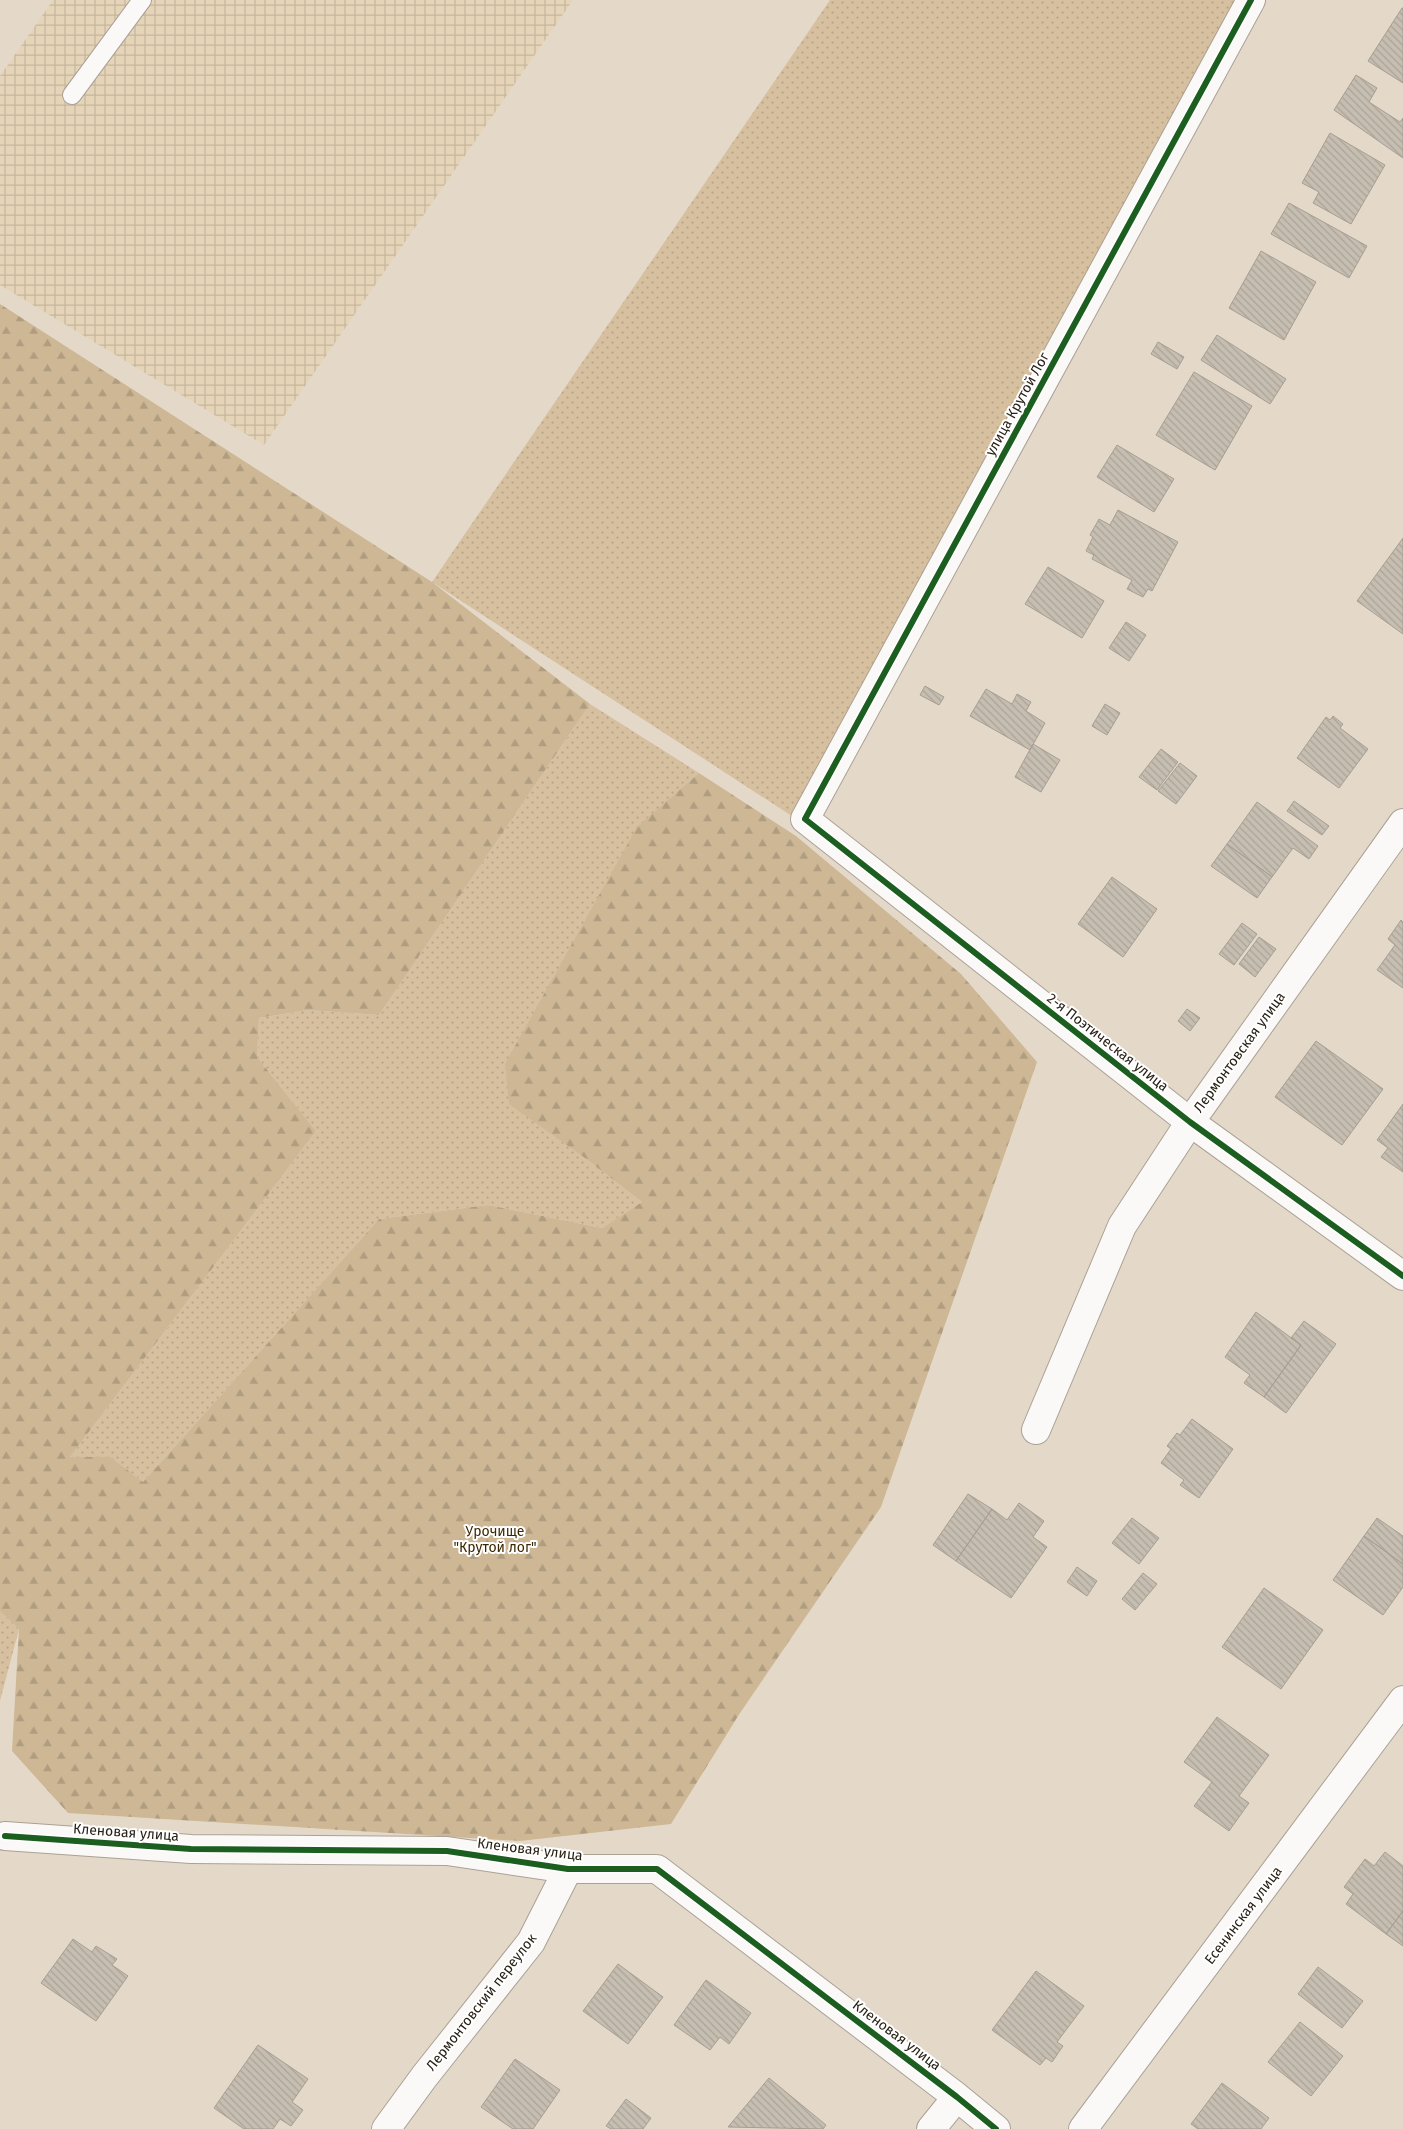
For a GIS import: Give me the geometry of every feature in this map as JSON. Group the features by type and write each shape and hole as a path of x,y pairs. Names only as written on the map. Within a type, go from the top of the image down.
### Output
{"street":[{"name":"улица Крутой Лог","path":"804,819 1251,0"},
{"name":"2-я Поэтическая улица","path":"804,819 1190,1122 1403,1276"},
{"name":"Лермонтовская улица","path":"1036,1430 1122,1226 1190,1122 1403,824"},
{"name":"Есенинская улица","path":"1083,2129 1403,1700"},
{"name":"Кленовая улица","path":"5,1836 191,1849 447,1851 568,1869 657,1869 957,2097 996,2129"},
{"name":"Лермонтовский переулок","path":"386,2129 424,2077 530,1942 568,1869"},
{"path":"931,2129 957,2097"}],"lane":[{"path":"72,95 142,0"}],"shaded area":[{"path":"53,0 573,0 264,445 0,285 0,76"},
{"path":"830,0 1244,0 798,820 432,582"},
{"path":"590,704 699,773 637,828 585,1158 642,1202 602,1228 488,1205 379,1219 143,1482 111,1457 70,1457 316,1131 257,1057 259,1018 308,1010 379,1015"},
{"path":"0,1611 19,1629 0,1701"}],"green space":[{"name":"Урочище \"Крутой лог\"","path":"0,304 432,582 590,704 379,1015 308,1010 259,1018 257,1057 316,1131 70,1457 111,1457 143,1482 379,1219 488,1205 602,1228 642,1202 585,1158 509,1104 505,1064 637,827 699,773 796,836 961,974 1037,1062 881,1507 740,1713 671,1824 520,1841 68,1813 12,1751 19,1629 0,1611"}],"building":[{"path":"1403,8 1403,83 1368,61"},
{"path":"1356,75 1377,88 1369,102 1400,122 1403,118 1403,158 1334,110"},
{"path":"1330,133 1385,165 1351,224 1313,203 1319,192 1302,183"},
{"path":"1289,203 1367,246 1349,278 1271,234"},
{"path":"1261,251 1316,282 1284,340 1229,308"},
{"path":"1217,335 1286,379 1270,404 1201,360"},
{"path":"1158,342 1184,357 1177,369 1151,354"},
{"path":"1194,372 1252,406 1215,470 1156,435"},
{"path":"1117,445 1174,479 1154,512 1097,477"},
{"path":"1118,510 1178,542 1152,591 1148,589 1143,597 1127,589 1132,580 1092,559 1094,555 1086,551 1093,537 1090,535 1099,519 1110,525"},
{"path":"1403,538 1403,634 1357,601"},
{"path":"1048,567 1104,601 1082,638 1025,604"},
{"path":"1126,622 1146,635 1129,661 1109,648"},
{"path":"925,686 944,697 939,705 920,695"},
{"path":"986,689 1012,704 1017,694 1031,702 1026,711 1045,723 1030,750 970,716"},
{"path":"1105,704 1120,713 1107,735 1092,726"},
{"path":"1333,716 1343,724 1340,728 1368,749 1339,788 1297,758 1326,717 1330,720"},
{"path":"1033,744 1060,760 1041,792 1015,777"},
{"path":"1161,749 1178,762 1157,790 1139,777"},
{"path":"1180,763 1197,776 1176,804 1158,791"},
{"path":"1294,801 1329,826 1322,835 1287,811"},
{"path":"1257,802 1318,846 1309,859 1293,848 1272,877 1227,844"},
{"path":"1227,844 1272,877 1257,898 1211,866"},
{"path":"1112,877 1157,909 1123,957 1078,924"},
{"path":"1401,920 1403,922 1403,988 1377,970 1395,945 1388,939"},
{"path":"1242,923 1257,934 1234,965 1219,954"},
{"path":"1259,937 1276,949 1255,977 1239,964"},
{"path":"1187,1009 1200,1018 1190,1031 1178,1021"},
{"path":"1316,1041 1383,1089 1342,1145 1275,1097"},
{"path":"1403,1104 1403,1172 1381,1157 1388,1148 1377,1140"},
{"path":"1256,1312 1301,1345 1264,1397 1244,1383 1250,1375 1225,1357"},
{"path":"1304,1321 1336,1344 1286,1413 1264,1397 1301,1345 1291,1338"},
{"path":"1192,1419 1233,1449 1199,1498 1180,1485 1184,1480 1161,1463 1171,1449 1167,1446 1177,1433 1180,1435"},
{"path":"968,1494 992,1509 956,1561 933,1545"},
{"path":"1019,1503 1044,1521 1033,1537 1047,1547 1011,1598 956,1561 992,1509 1007,1520"},
{"path":"1132,1518 1159,1538 1139,1564 1112,1543"},
{"path":"1377,1518 1403,1536 1403,1564 1364,1536"},
{"path":"1364,1536 1403,1564 1403,1587 1383,1615 1333,1580"},
{"path":"1077,1567 1097,1581 1087,1596 1067,1582"},
{"path":"1143,1573 1157,1584 1135,1610 1122,1599"},
{"path":"1264,1588 1323,1630 1281,1689 1222,1647"},
{"path":"1217,1717 1269,1755 1239,1796 1249,1803 1229,1831 1194,1806 1212,1782 1184,1762"},
{"path":"1385,1852 1403,1866 1403,1911 1386,1934 1346,1904 1353,1894 1344,1887 1365,1859 1374,1866"},
{"path":"1403,1911 1403,1946 1386,1934"},
{"path":"73,1939 92,1952 96,1946 117,1959 112,1965 128,1976 96,2021 41,1983"},
{"path":"618,1964 663,1997 628,2044 583,2011"},
{"path":"1318,1967 1363,2001 1342,2028 1298,1994"},
{"path":"1036,1971 1084,2006 1057,2042 1063,2046 1052,2062 1046,2058 1040,2065 992,2030"},
{"path":"706,1980 751,2013 729,2044 720,2037 710,2050 674,2025"},
{"path":"1300,2022 1343,2056 1311,2096 1268,2062"},
{"path":"258,2045 308,2079 292,2102 303,2110 291,2126 280,2119 273,2129 244,2129 214,2108"},
{"path":"515,2059 560,2090 533,2129 513,2129 481,2107"},
{"path":"769,2078 826,2125 823,2129 728,2127"},
{"path":"1222,2083 1269,2118 1261,2129 1198,2129 1191,2124"},
{"path":"626,2099 651,2118 643,2129 611,2129 606,2126"}],"cycle path":[{"path":"1251,0 805,819 1190,1122 1403,1276"},
{"path":"5,1836 191,1849 447,1851 568,1869 657,1869 957,2097 996,2129"}]}
